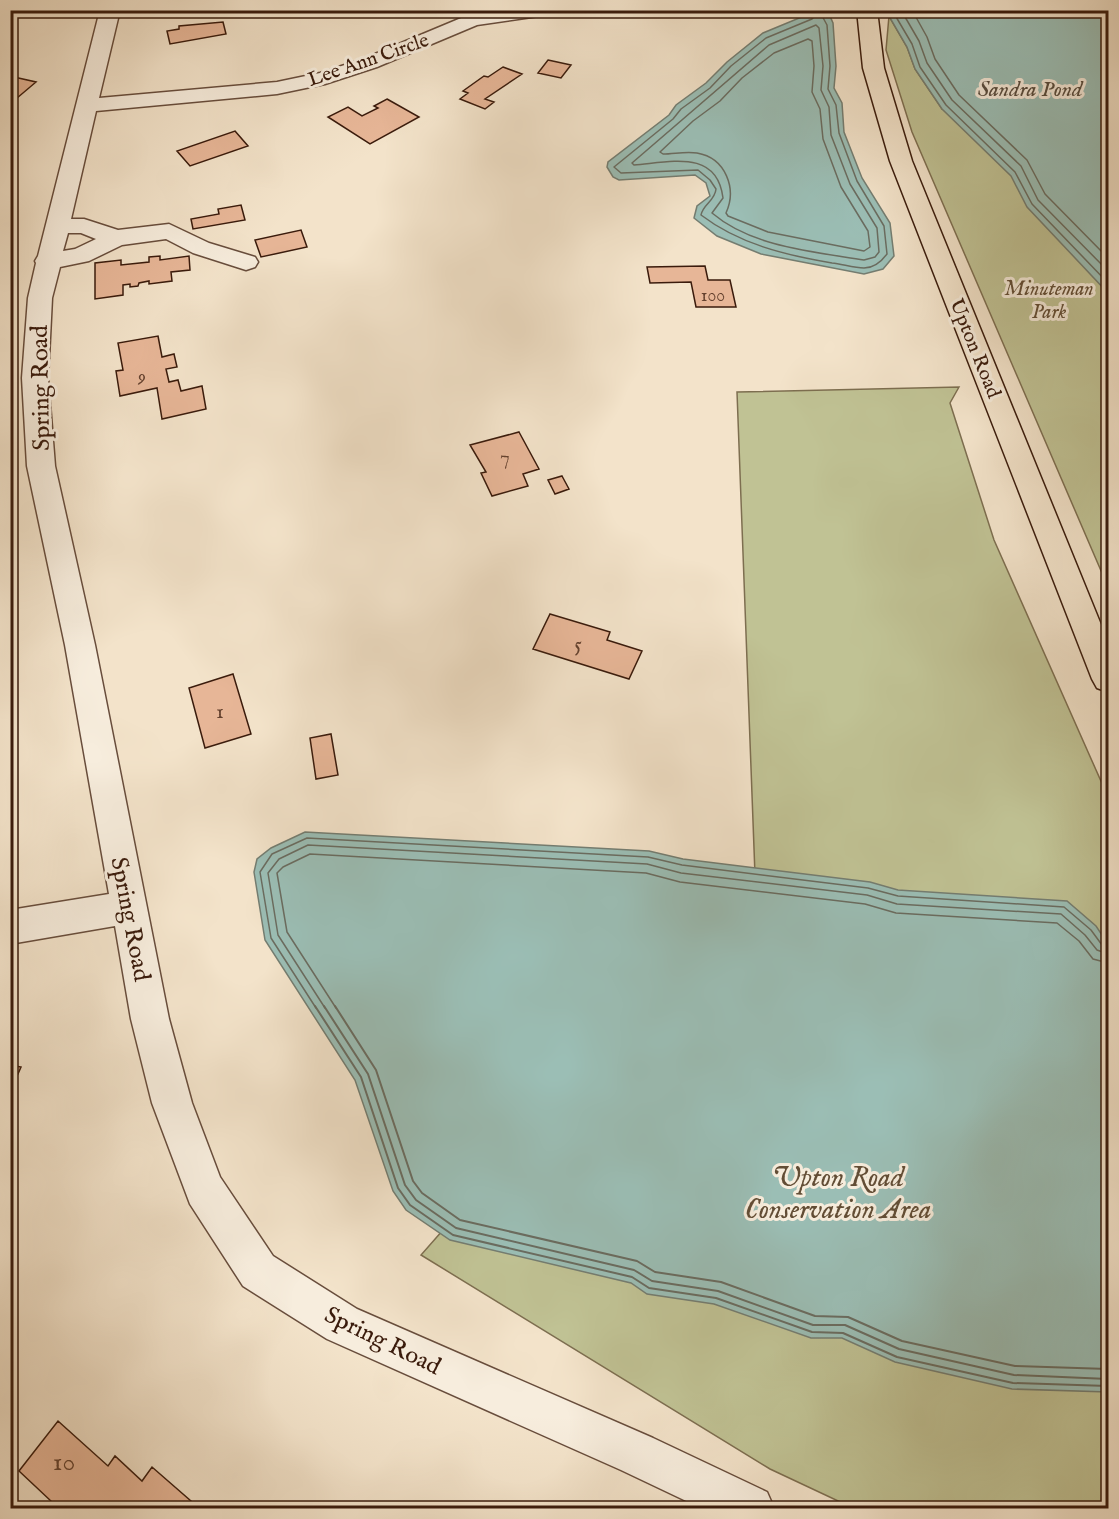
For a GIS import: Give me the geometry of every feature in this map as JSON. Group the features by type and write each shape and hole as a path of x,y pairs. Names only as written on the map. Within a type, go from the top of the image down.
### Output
{"main road":[{"name":"Upton Road","path":"867,10 868,49 875,80 901,161 1108,679"}],"street":[{"name":"Spring Road","path":"110,10 40,298 35,378 42,466 80,645 150,1019 172,1103 204,1190 258,1271 342,1324 734,1504"},
{"name":"Lee Ann Circle","path":"87,105 277,88 326,78 370,63 473,20 539,10"},
{"path":"56,226 84,226 116,238"},
{"path":"48,261 81,256 116,238 169,231 201,248 246,262"},
{"path":"10,927 129,907"}],"green space":[{"name":"Minuteman Park","path":"1108,11 1108,587 912,132 886,50 889,16 907,47 915,69 942,109"},
{"name":"Upton Road Conservation Area","path":"959,387 950,403 994,540 1108,797 1108,1508 853,1508 770,1469 421,1255 755,875 737,392"}],"water":[{"path":"816,11 829,14 833,23 836,66 834,88 842,103 844,132 862,178 890,223 894,256 883,269 864,274 761,254 717,236 694,218 697,206 710,196 706,183 695,175 619,180 613,177 607,167 608,162 669,115 676,105 706,83 727,62 763,33"},
{"name":"Sandra Pond","path":"886,11 1108,11 1108,293 1027,207 1011,176 942,109 915,69 907,47"},
{"path":"305,832 649,851 683,859 870,882 898,890 1067,901 1096,926 1108,944 1108,1392 1012,1389 895,1362 842,1338 811,1338 714,1304 647,1294 631,1283 450,1240 406,1210 393,1191 355,1080 265,940 254,872 257,859 271,848"}],"building":[{"path":"223,22 226,34 170,44 167,31 179,29 179,26"},
{"path":"548,60 571,65 561,78 538,73"},
{"path":"503,67 522,74 485,99 494,102 485,109 460,99 468,93 463,91 484,76 488,77"},
{"path":"14,77 36,82 10,104 10,80"},
{"path":"387,99 419,117 370,144 328,117 348,107 362,116 378,108 374,106"},
{"path":"235,131 248,146 190,166 177,151"},
{"path":"241,205 245,220 193,229 191,219 219,214 218,209"},
{"path":"301,230 307,247 261,257 255,240"},
{"path":"160,256 160,260 189,256 190,270 171,272 172,281 149,284 149,281 130,287 130,284 123,285 123,295 95,299 95,263 121,260 121,265 149,262 149,257"},
{"path":"705,266 708,280 730,280 736,307 696,307 691,282 650,283 647,267"},
{"path":"158,336 162,357 174,354 177,367 166,369 169,382 178,380 181,391 202,386 206,409 162,419 157,388 120,396 116,371 123,370 118,343"},
{"path":"519,432 539,469 523,474 528,486 492,496 481,473 486,472 470,445"},
{"path":"562,476 569,489 555,494 548,480"},
{"path":"550,614 610,632 607,640 642,651 629,679 533,649"},
{"path":"233,674 251,734 205,748 189,688"},
{"path":"331,734 338,775 316,779 310,738"},
{"path":"10,1065 21,1067 10,1092"},
{"path":"58,1421 108,1466 115,1456 142,1481 152,1467 199,1508 47,1508 52,1502 19,1471"}]}
